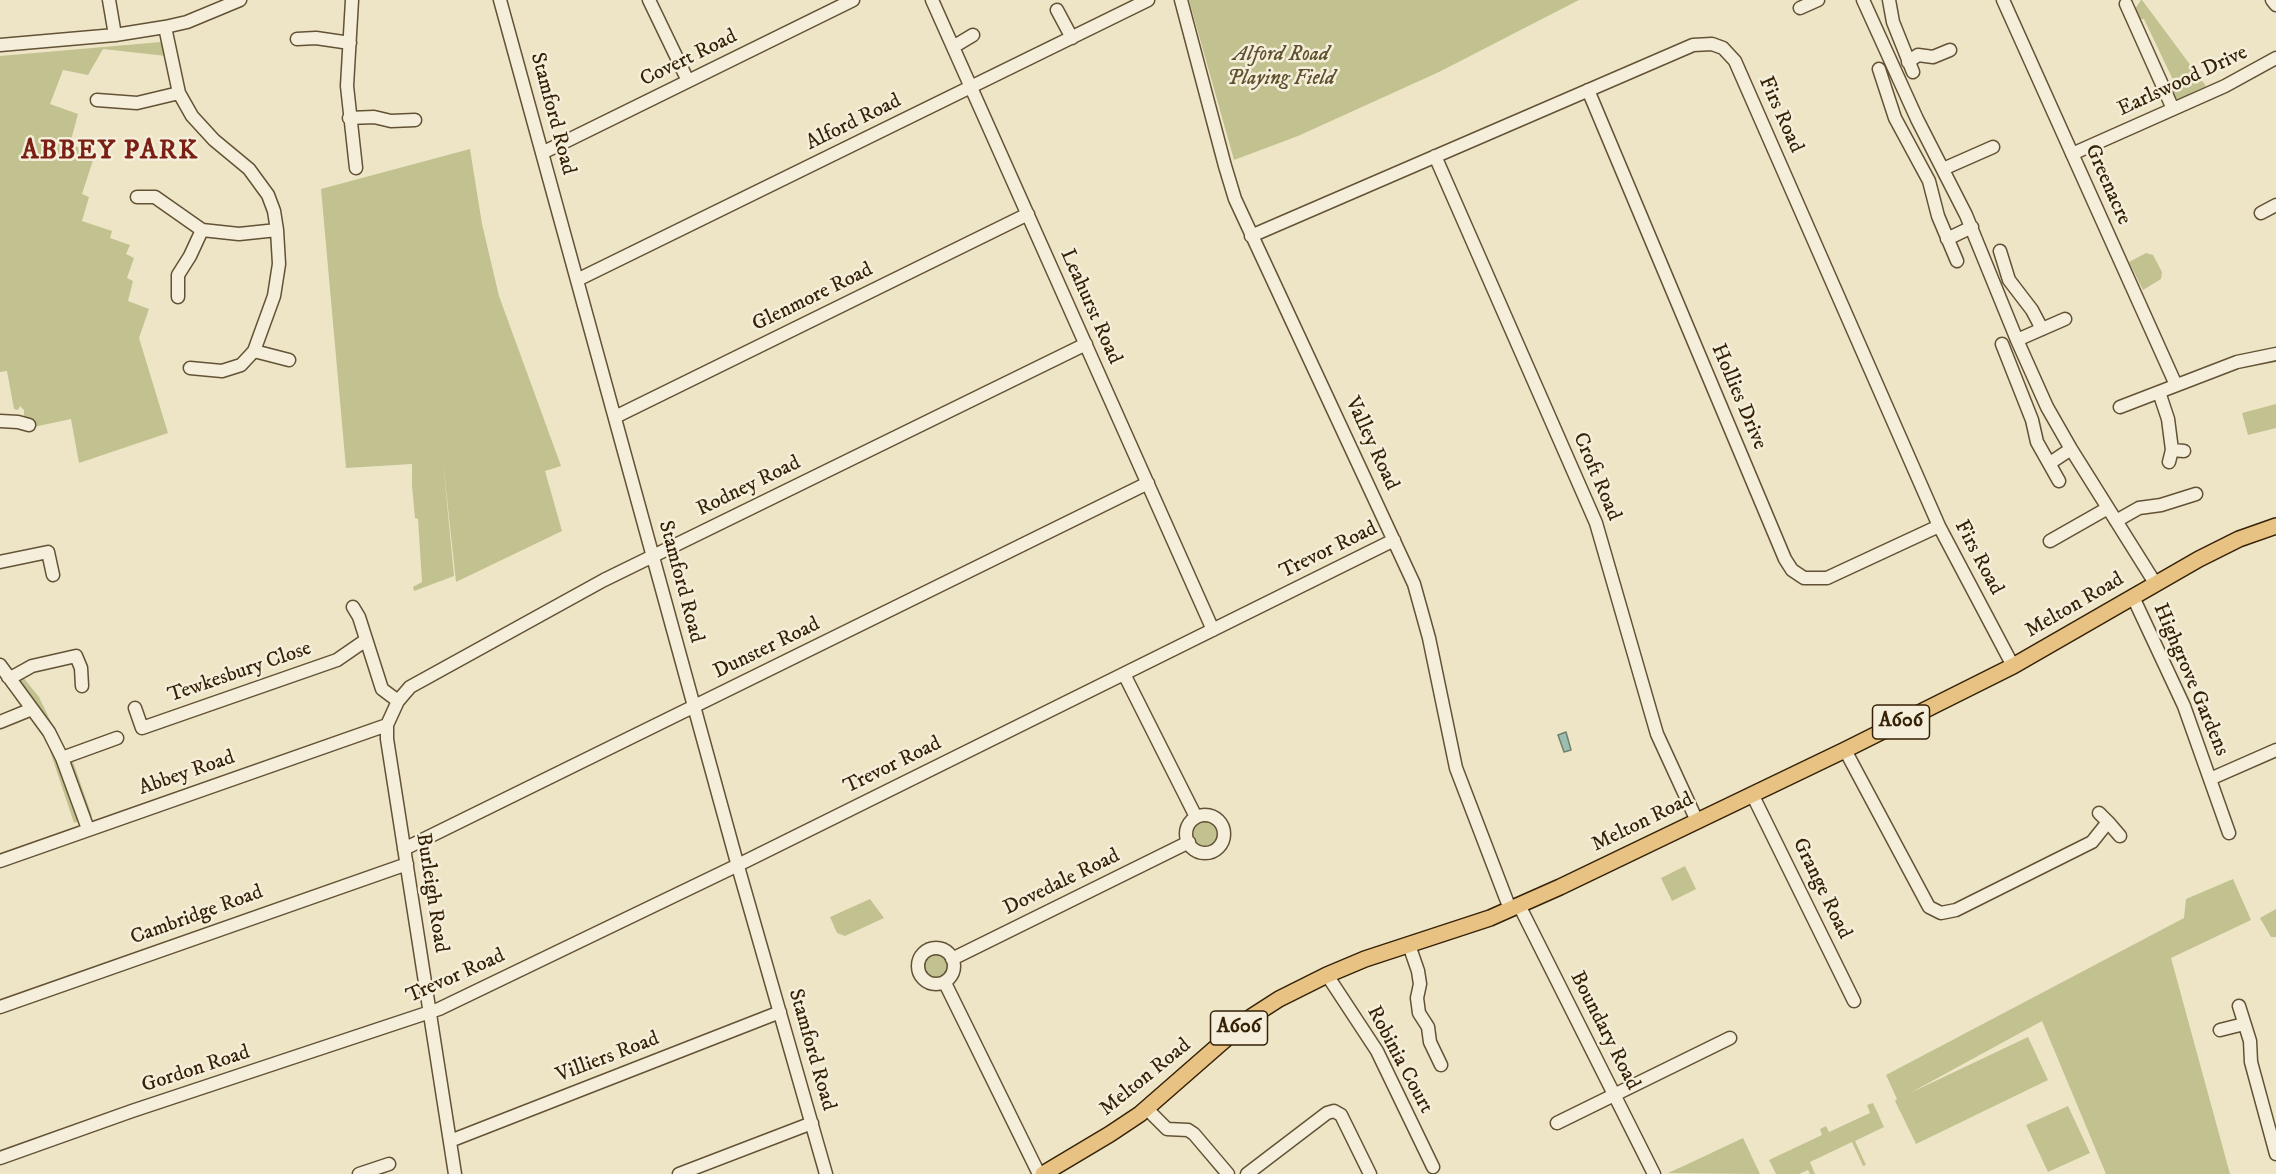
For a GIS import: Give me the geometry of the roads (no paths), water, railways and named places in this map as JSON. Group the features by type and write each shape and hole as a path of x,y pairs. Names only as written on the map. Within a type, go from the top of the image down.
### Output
{"main road":[{"name":"Melton Road","path":"1041,1174 1110,1134 1147,1108 1251,1017 1279,999 1327,975 1490,918 1697,821 2013,666 2219,549 2276,526"}],"street":[{"path":"110,0 115,34"},
{"path":"205,0 210,13"},
{"path":"0,45 165,27 187,22 240,0"},
{"path":"352,0 347,86 356,168"},
{"name":"Stamford Road","path":"500,0 738,865 826,1174"},
{"path":"649,0 688,81"},
{"name":"Covert Road","path":"542,153 853,0"},
{"name":"Leahurst Road","path":"932,0 1213,630"},
{"name":"Alford Road","path":"577,280 1148,0"},
{"name":"Valley Road","path":"1181,0 1225,166 1251,236 1414,584 1430,638 1456,768 1514,907"},
{"path":"1800,8 1818,0"},
{"path":"1863,0 1972,227 2017,340 2047,407 2071,450 2156,584"},
{"path":"1889,0 1893,22 1911,67 1918,55 1933,57 1950,50"},
{"name":"Greenacre","path":"2003,0 2176,385"},
{"path":"2272,0 2276,5"},
{"path":"2126,4 2173,109"},
{"path":"1057,9 1072,38"},
{"path":"165,27 179,93 192,116 214,140 249,169 268,195 274,210 277,230 279,264 274,296 254,351 241,365 222,371 190,368"},
{"path":"954,47 974,36"},
{"path":"297,39 316,38 350,43"},
{"name":"Firs Road","path":"1251,236 1693,45 1712,44 1729,54 1740,72 1939,526 2013,666"},
{"name":"Earlswood Drive","path":"2072,154 2225,86 2276,58"},
{"path":"1879,69 1895,118 1929,181 1938,216 1957,261"},
{"name":"Hollies Drive","path":"1588,90 1781,549 1792,570 1804,578 1819,580 1827,578 1939,526"},
{"path":"97,100 136,103 179,93"},
{"path":"350,118 415,120"},
{"path":"1943,169 1993,147"},
{"name":"Croft Road","path":"1436,156 1596,523 1657,734 1697,821"},
{"path":"137,197 155,197 202,230 239,234 277,230"},
{"path":"2261,213 2276,205"},
{"name":"Glenmore Road","path":"615,417 1028,214"},
{"path":"1947,239 1972,227"},
{"path":"178,297 178,274 190,256 202,230"},
{"path":"2000,251 2009,280 2032,310 2042,329"},
{"path":"2017,340 2065,320"},
{"name":"Rodney Road","path":"387,725 398,701 410,687 604,580 1086,344"},
{"path":"2002,344 2032,420 2037,442 2059,481"},
{"path":"254,351 289,360"},
{"path":"2120,407 2237,362 2276,354"},
{"path":"2159,392 2168,419 2175,454"},
{"path":"0,421 23,419"},
{"path":"2050,463 2071,450"},
{"name":"Dunster Road","path":"404,849 1148,483"},
{"path":"2116,520 2139,508 2161,505 2196,494"},
{"path":"2050,541 2108,508"},
{"name":"Trevor Road","path":"406,1020 430,1013 738,865 1394,540"},
{"path":"0,562 48,552 53,575"},
{"name":"Highgrove Gardens","path":"2133,597 2184,706 2229,833"},
{"path":"353,607 382,690 398,701"},
{"name":"Tewkesbury Close","path":"135,708 142,728 337,660 366,640"},
{"path":"8,677 32,666 76,656 81,668 82,686"},
{"path":"0,665 49,732 62,758 88,829"},
{"path":"1124,674 1196,817"},
{"path":"0,722 32,709"},
{"name":"Abbey Road","path":"0,861 387,725"},
{"name":"Burleigh Road","path":"387,725 387,739 455,1174"},
{"path":"62,758 117,738"},
{"path":"1845,750 1929,907 1941,913 1956,910 2092,842 2103,818 2120,836"},
{"name":"Highgrove Gardens","path":"2210,779 2276,750"},
{"name":"Grange Road","path":"1752,794 1854,1001"},
{"path":"1208,815 1218,820 1224,831 1222,842 1214,850 1202,852 1189,842 1188,825 1196,817 1208,815"},
{"name":"Dovedale Road","path":"952,958 1189,842"},
{"name":"Cambridge Road","path":"0,1007 407,864"},
{"name":"Boundary Road","path":"1514,907 1654,1174"},
{"path":"1409,945 1420,984 1417,998 1419,1013 1428,1027 1430,1042 1441,1065"},
{"path":"933,948 945,950 952,958 954,969 945,983 933,985 920,975 918,964 923,954 933,948"},
{"name":"Robinia Court","path":"1327,975 1377,1051 1432,1167"},
{"path":"945,983 1041,1174"},
{"path":"2239,1006 2250,1041 2251,1062 2276,1154"},
{"name":"Villiers Road","path":"450,1141 780,1012"},
{"name":"Gordon Road","path":"0,1158 132,1111 406,1020"},
{"path":"2220,1030 2244,1024"},
{"path":"1557,1123 1730,1038"},
{"path":"1147,1108 1167,1129 1188,1130 1194,1134 1228,1174"},
{"path":"1247,1174 1327,1113 1334,1111 1341,1114 1370,1174"},
{"path":"679,1174 812,1124"},
{"path":"359,1174 389,1164"}],"district":[{"name":"ABBEY PARK","path":"110,152"}],"park label":[{"name":"Alford Road Playing Field","path":"1281,68"}]}
